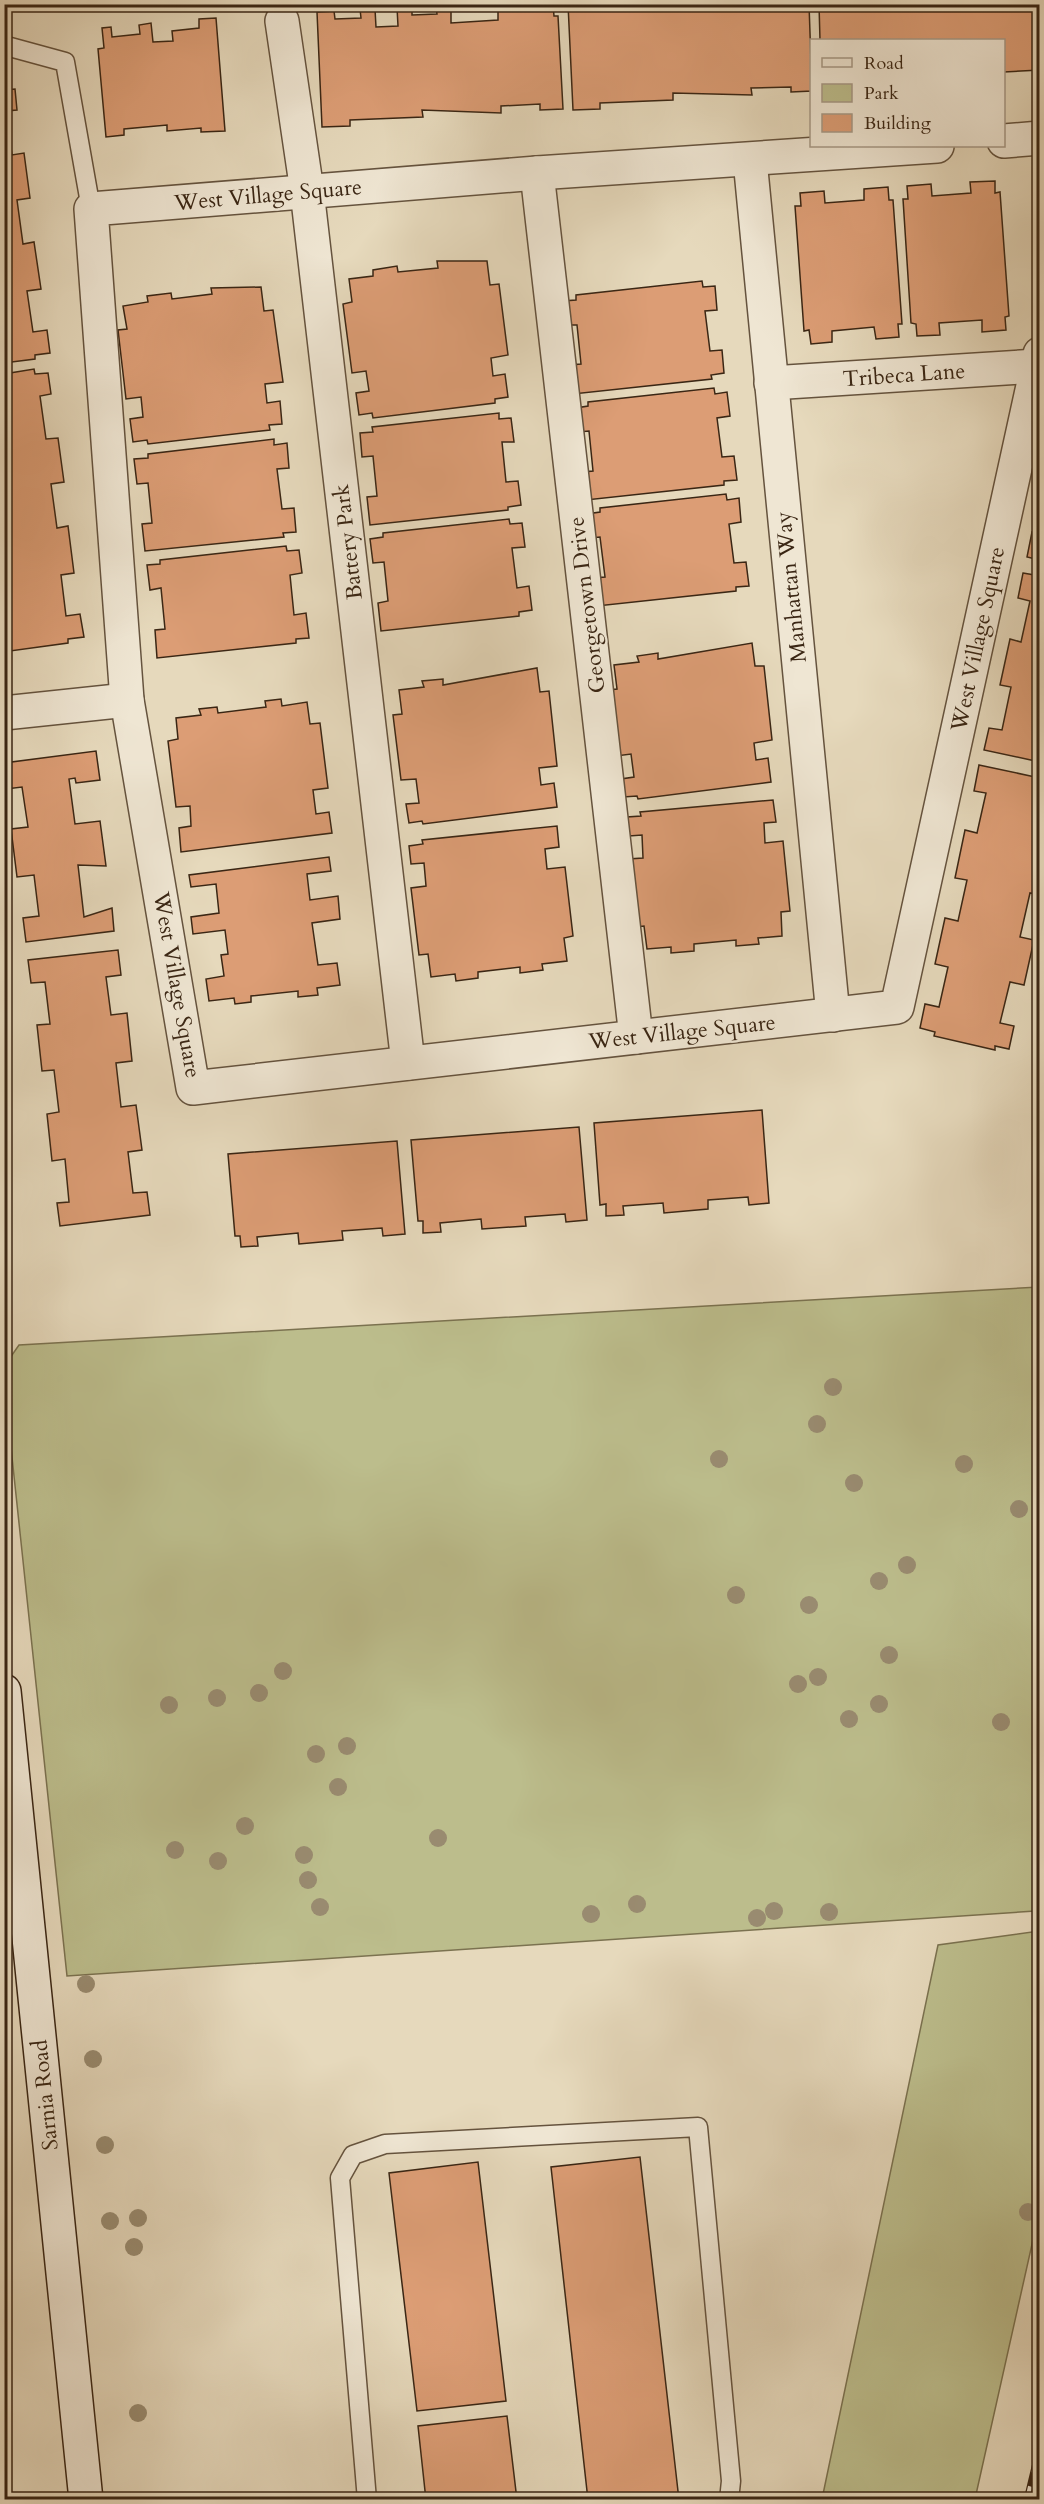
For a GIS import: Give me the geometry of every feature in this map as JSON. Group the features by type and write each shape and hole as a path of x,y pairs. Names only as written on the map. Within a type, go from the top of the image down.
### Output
{"street":[{"name":"Battery Park","path":"282,21 306,191 408,1063"},
{"path":"1005,141 1040,138"},
{"name":"West Village Square","path":"924,147 537,173 91,209 127,700 193,1088 897,1007 1038,360"},
{"name":"Manhattan Way","path":"750,160 833,1015"},
{"name":"Georgetown Drive","path":"537,173 636,1037"},
{"name":"Tribeca Lane","path":"771,383 1038,360"},
{"path":"4,713 127,700"},
{"name":"Sarnia Road","path":"4,1691 86,2499"}],"lane":[{"path":"4,48 10,47 65,62 91,209"},
{"path":"367,2499 340,2178 353,2155 385,2144 698,2127 731,2481 729,2499"}],"green space":[{"path":"1039,1287 1040,1891 1035,1911 67,1976 5,1391 5,1365 19,1345"},
{"path":"1039,1931 1039,2213 975,2499 822,2499 938,1945"}],"building":[{"path":"498,4 514,4 514,9 553,4 554,16 558,16 563,109 540,110 540,104 501,106 501,113 422,110 423,117 350,120 350,126 322,127 317,12 334,11 335,19 361,18 360,9 375,9 376,27 398,26 397,7 412,7 412,15 437,14 436,6 451,5 451,23 498,20"},
{"path":"568,4 626,4 626,10 648,9 648,4 809,4 810,91 791,92 791,87 751,88 752,95 673,93 673,100 600,103 600,109 573,110"},
{"path":"819,4 1040,4 1040,70 1005,72 1005,39 820,39"},
{"path":"216,18 225,131 201,132 201,128 167,131 167,125 124,129 124,135 106,137 98,49 104,48 102,28 111,27 112,37 140,34 139,25 151,23 153,42 173,41 172,31 199,28 199,19"},
{"path":"15,89 17,110 6,111 12,155 24,153 30,198 17,200 23,244 34,242 41,289 27,291 33,332 47,330 50,353 35,355 35,359 4,363 4,90"},
{"path":"995,181 995,193 1000,192 1009,316 1005,317 1006,330 982,332 982,320 939,323 940,335 917,336 916,324 911,323 903,199 908,199 907,186 931,184 932,196 971,193 970,182"},
{"path":"888,187 889,200 893,200 902,324 898,324 899,337 876,339 874,327 832,331 832,342 811,344 809,330 804,331 795,206 801,206 800,193 824,191 825,203 864,200 864,189"},
{"path":"437,261 487,261 490,285 499,284 508,355 491,358 493,376 505,374 508,397 495,399 495,403 373,418 372,413 359,415 356,393 369,391 366,371 352,373 343,304 352,302 349,279 373,276 373,270 397,266 398,272 438,268"},
{"path":"702,281 703,287 715,286 717,310 705,311 710,351 722,350 724,373 711,375 712,379 573,394 570,365 581,364 577,325 565,325 563,301 576,300 576,295"},
{"path":"261,287 264,311 273,310 283,382 265,384 267,403 280,401 282,424 269,425 270,430 148,444 147,440 133,442 130,419 143,417 141,397 126,399 118,330 127,329 123,306 148,302 147,296 171,293 172,299 212,294 211,288"},
{"path":"34,369 35,374 48,373 51,394 40,396 46,439 58,438 64,482 51,484 57,528 68,526 74,573 61,575 66,616 80,614 84,637 68,639 68,643 10,651 9,646 4,646 4,374"},
{"path":"714,388 715,394 727,392 730,416 717,418 722,457 734,456 737,480 724,481 724,485 586,500 583,472 593,471 589,431 578,432 576,408 588,406 588,402"},
{"path":"499,413 499,419 511,418 514,442 502,442 506,482 518,481 521,505 508,507 508,510 370,525 367,497 377,496 373,456 362,457 360,433 373,432 372,427"},
{"path":"274,439 274,445 287,443 289,468 277,469 282,509 294,508 296,532 283,533 284,537 145,551 142,524 152,523 148,483 137,484 134,459 148,458 148,454"},
{"path":"726,494 727,500 739,498 741,522 729,524 734,563 746,562 749,586 736,587 736,591 597,606 594,578 605,577 600,537 590,538 587,514 600,512 600,508"},
{"path":"509,519 510,524 522,523 525,547 512,548 517,588 529,586 532,610 519,612 519,616 381,631 378,603 388,601 384,562 373,563 370,539 383,537 383,533"},
{"path":"1032,532 1040,534 1040,560 1027,557"},
{"path":"286,546 287,551 299,550 302,573 290,575 294,615 306,613 309,638 296,639 296,643 157,658 155,630 165,629 161,588 150,590 147,565 160,564 160,560"},
{"path":"1023,573 1040,576 1040,762 984,750 989,728 1002,730 1011,687 1000,685 1010,639 1021,642 1030,601 1018,598"},
{"path":"752,643 755,666 764,666 772,740 754,743 756,760 768,758 771,782 638,799 637,796 623,797 621,779 634,777 631,754 616,756 608,690 617,689 614,665 639,662 637,656 658,653 658,659"},
{"path":"537,668 540,692 549,691 557,766 539,768 541,785 554,783 557,807 423,824 422,821 409,823 406,804 419,803 416,779 401,780 393,715 402,714 399,690 424,687 422,681 443,679 443,685"},
{"path":"281,699 282,706 307,702 310,724 320,723 328,788 313,790 316,814 329,812 332,833 181,852 179,828 191,826 190,806 176,807 168,741 178,739 176,718 201,715 199,709 217,707 218,713 266,707 265,701"},
{"path":"96,751 100,780 76,783 75,778 69,779 75,824 100,821 106,866 78,865 84,917 112,908 114,931 26,942 23,918 39,916 34,875 17,877 11,829 28,827 22,787 6,789 4,763"},
{"path":"979,765 1040,778 1040,895 1030,893 1020,937 1034,940 1024,985 1010,982 1000,1023 1014,1026 1009,1049 995,1046 995,1050 934,1036 935,1032 920,1028 925,1004 939,1007 948,967 935,964 945,918 958,921 967,880 955,878 965,830 977,833 986,793 974,791"},
{"path":"773,800 776,822 764,823 765,843 783,841 790,911 781,912 782,936 758,938 759,944 736,946 736,940 694,944 694,951 671,953 671,947 647,949 644,926 635,927 628,859 643,858 642,835 629,836 627,817 641,816 640,812"},
{"path":"557,826 559,847 545,849 547,869 565,867 573,936 564,938 567,961 542,964 543,970 520,973 520,967 478,972 478,978 456,981 455,974 431,977 428,954 419,955 411,888 426,886 424,863 411,864 409,846 423,844 422,840"},
{"path":"329,857 331,871 307,874 310,900 338,896 340,919 312,923 318,965 337,963 340,985 317,988 318,995 298,997 298,991 251,996 251,1002 235,1004 234,998 209,1001 206,979 224,976 221,955 228,954 225,930 193,934 191,917 219,913 216,884 191,887 189,875"},
{"path":"118,950 121,975 106,977 111,1015 127,1013 132,1061 116,1063 121,1107 136,1105 142,1150 128,1152 133,1193 147,1192 150,1215 60,1226 57,1203 69,1202 65,1159 52,1161 47,1114 59,1112 54,1070 42,1071 37,1025 50,1024 45,982 31,983 28,960"},
{"path":"762,1110 769,1203 749,1205 748,1197 708,1200 708,1209 664,1213 663,1203 623,1206 624,1215 606,1216 606,1204 600,1205 594,1123"},
{"path":"579,1127 587,1220 566,1222 565,1214 525,1217 526,1226 482,1229 481,1219 440,1223 441,1232 423,1233 423,1221 418,1221 411,1140"},
{"path":"397,1141 405,1234 383,1236 382,1228 342,1231 343,1240 299,1244 298,1233 257,1237 258,1246 241,1247 240,1236 235,1236 228,1154"},
{"path":"640,2157 679,2500 588,2500 551,2167"},
{"path":"478,2162 506,2401 417,2411 389,2173"},
{"path":"507,2416 517,2500 426,2500 418,2426"}],"railway":[{"path":"1027,2500 1040,2446"}]}
